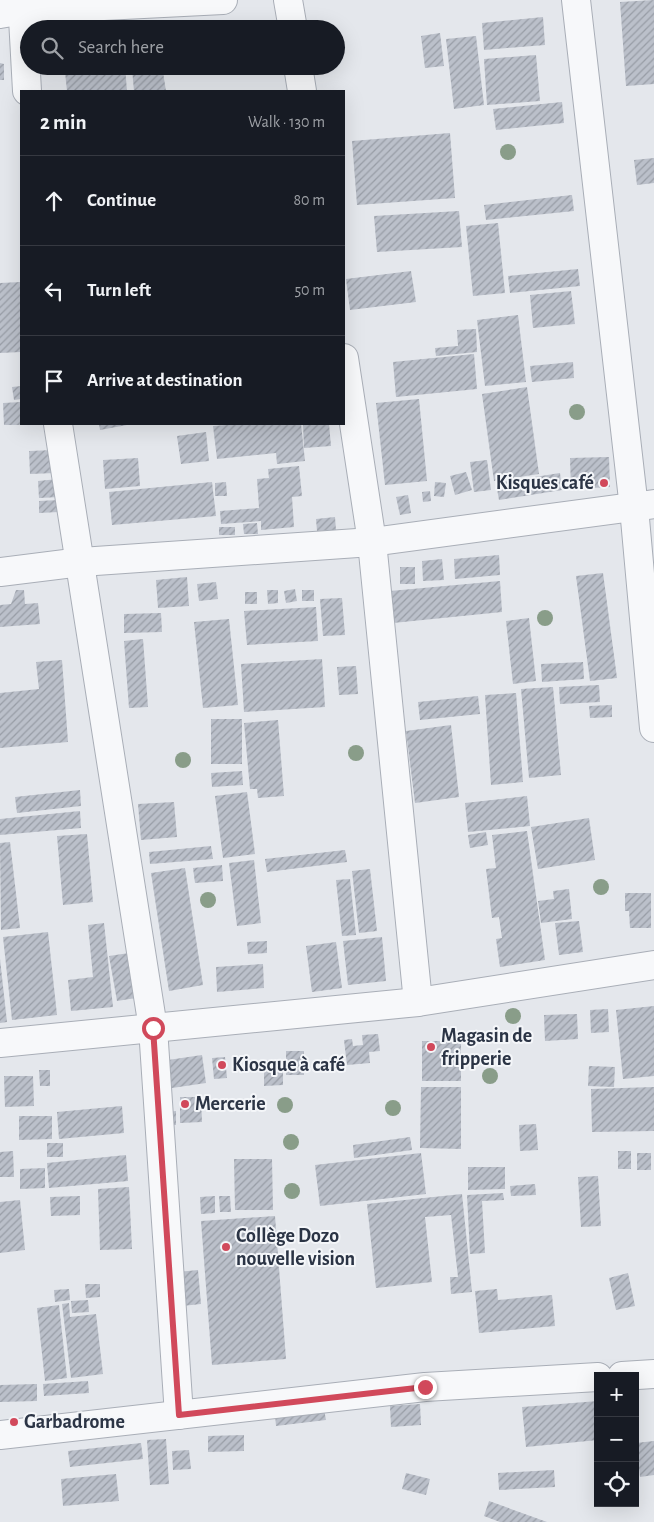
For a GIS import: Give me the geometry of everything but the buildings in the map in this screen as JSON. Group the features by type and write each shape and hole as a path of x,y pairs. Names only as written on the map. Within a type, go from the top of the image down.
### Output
{"street":[{"path":"20,43 15,8 223,0"},
{"path":"288,0 291,20"},
{"path":"576,0 644,506 654,728"},
{"path":"25,75 27,90"},
{"path":"299,75 302,90"},
{"path":"345,365 372,542 418,1002"},
{"path":"58,425 153,1028 179,1415"},
{"path":"0,572 81,562 372,542 644,506"},
{"path":"0,1043 418,1002 654,965"},
{"path":"639,1375 654,1374"},
{"path":"0,1435 425,1387 594,1377"}],"place":[{"name":"Kisques café","path":"604,483"},
{"name":"Magasin de fripperie","path":"431,1047"},
{"name":"Kiosque à café","path":"222,1065"},
{"name":"Mercerie","path":"185,1104"},
{"name":"Collège Dozo nouvelle vision","path":"226,1247"},
{"name":"Garbadrome","path":"14,1422"}],"route":[{"path":"153,1028 179,1415 425,1387"}]}
